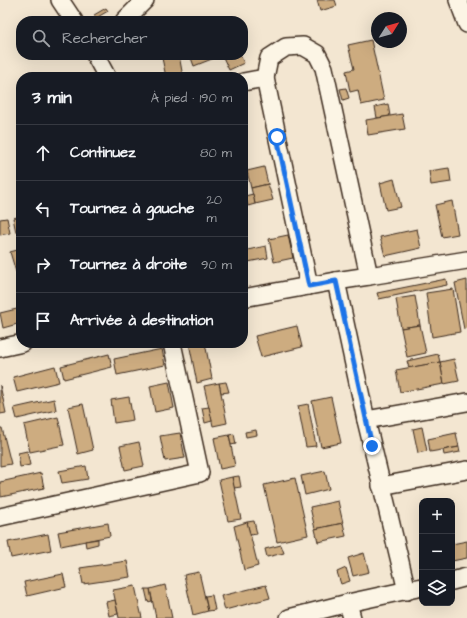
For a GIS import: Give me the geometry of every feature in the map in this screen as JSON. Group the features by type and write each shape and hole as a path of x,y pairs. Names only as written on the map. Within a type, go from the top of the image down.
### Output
{"street":[{"path":"60,0 71,16"},
{"path":"129,16 145,0"},
{"path":"458,0 467,24"},
{"path":"309,286 264,78 269,58 286,47 304,46 317,54 324,68 369,276"},
{"path":"98,60 104,72"},
{"path":"248,81 264,78"},
{"path":"248,297 467,260"},
{"path":"289,618 350,611 415,589 381,486 336,281"},
{"path":"0,348 16,344"},
{"path":"0,517 200,473 173,348"},
{"path":"366,420 467,402"},
{"path":"381,486 467,470"},
{"path":"455,580 467,577"}],"building":[{"path":"317,0 335,0 337,6 320,11"},
{"path":"106,8 108,11 99,16 94,15"},
{"path":"371,40 371,48 373,48 384,100 361,105 358,90 350,92 346,71 354,69 348,45"},
{"path":"162,60 180,60 182,72 165,72"},
{"path":"192,60 209,60 194,66"},
{"path":"224,60 242,60 244,63 229,70"},
{"path":"346,88 349,98 343,100 340,89"},
{"path":"388,104 390,116 377,118 375,107"},
{"path":"402,114 405,129 368,135 366,120"},
{"path":"264,167 268,184 251,188 248,171"},
{"path":"449,168 451,182 431,185 429,171"},
{"path":"394,179 401,207 386,210 380,183"},
{"path":"268,184 273,200 255,204 251,188"},
{"path":"253,194 255,204 248,206 248,195"},
{"path":"452,201 458,234 442,237 435,205"},
{"path":"16,217 16,232 13,218"},
{"path":"7,218 10,233 0,235 0,219"},
{"path":"417,229 421,248 385,256 380,237"},
{"path":"288,235 293,258 274,262 269,239"},
{"path":"266,246 268,258 248,262 248,250"},
{"path":"16,250 16,272 10,252"},
{"path":"446,279 447,285 379,299 377,293"},
{"path":"467,280 467,328 464,329 455,283"},
{"path":"453,289 460,332 432,337 426,293"},
{"path":"415,296 420,325 401,328 396,299"},
{"path":"16,309 16,324 3,328 0,313"},
{"path":"420,325 426,353 407,357 401,328"},
{"path":"297,326 302,347 261,357 255,336"},
{"path":"190,348 206,348 212,379 197,383"},
{"path":"162,349 165,365 117,375 114,359"},
{"path":"109,354 112,367 64,379 61,366"},
{"path":"438,354 440,362 409,368 407,361"},
{"path":"454,359 459,381 444,384 440,362"},
{"path":"440,362 444,384 400,392 396,370"},
{"path":"55,366 59,382 17,392 13,377"},
{"path":"169,382 174,408 155,412 150,386"},
{"path":"226,382 229,392 221,393 219,383"},
{"path":"219,383 227,423 213,426 204,386"},
{"path":"0,385 6,413 0,414"},
{"path":"129,397 133,420 114,423 111,400"},
{"path":"331,397 341,443 321,447 312,401"},
{"path":"54,399 56,410 17,419 14,408"},
{"path":"83,404 93,450 78,454 68,407"},
{"path":"308,404 316,446 306,447 298,406"},
{"path":"209,407 212,421 205,423 202,408"},
{"path":"58,417 64,445 30,452 24,425"},
{"path":"422,427 427,451 418,453 413,429"},
{"path":"0,428 2,428 11,464 0,466"},
{"path":"256,430 257,435 246,437 245,432"},
{"path":"180,433 185,458 165,461 160,436"},
{"path":"456,433 459,447 430,452 428,439"},
{"path":"234,434 236,444 231,445 229,435"},
{"path":"229,435 235,466 220,469 214,438"},
{"path":"139,442 144,466 125,470 120,446"},
{"path":"459,447 460,452 444,455 443,450"},
{"path":"27,451 30,465 20,467 18,453"},
{"path":"86,466 88,479 62,483 59,471"},
{"path":"325,471 329,489 305,495 301,476"},
{"path":"41,473 44,488 1,497 0,482"},
{"path":"239,476 241,487 234,488 232,477"},
{"path":"232,477 241,519 228,521 219,480"},
{"path":"295,478 308,535 277,542 264,485"},
{"path":"338,501 343,523 315,529 310,507"},
{"path":"254,521 257,534 250,535 247,522"},
{"path":"247,522 258,566 244,570 234,526"},
{"path":"108,523 110,536 61,546 58,532"},
{"path":"343,523 346,536 318,542 315,529"},
{"path":"48,534 51,550 11,558 8,542"},
{"path":"98,539 98,544 86,547 85,541"},
{"path":"467,541 467,558 455,560 455,543"},
{"path":"281,545 284,553 267,557 265,549"},
{"path":"364,553 369,572 353,576 348,558"},
{"path":"127,561 130,577 83,584 80,568"},
{"path":"346,568 350,581 341,584 337,572"},
{"path":"199,572 208,611 193,615 184,575"},
{"path":"63,574 66,587 27,596 24,582"},
{"path":"165,585 172,618 156,618 150,589"},
{"path":"266,585 270,598 225,610 221,596"},
{"path":"135,586 142,618 119,618 113,590"},
{"path":"145,589 150,589 152,601 148,602"},
{"path":"212,595 215,610 208,611 205,596"},
{"path":"115,600 118,614 109,616 106,602"}],"route":[{"path":"277,137 309,286 336,281 372,446"}]}
